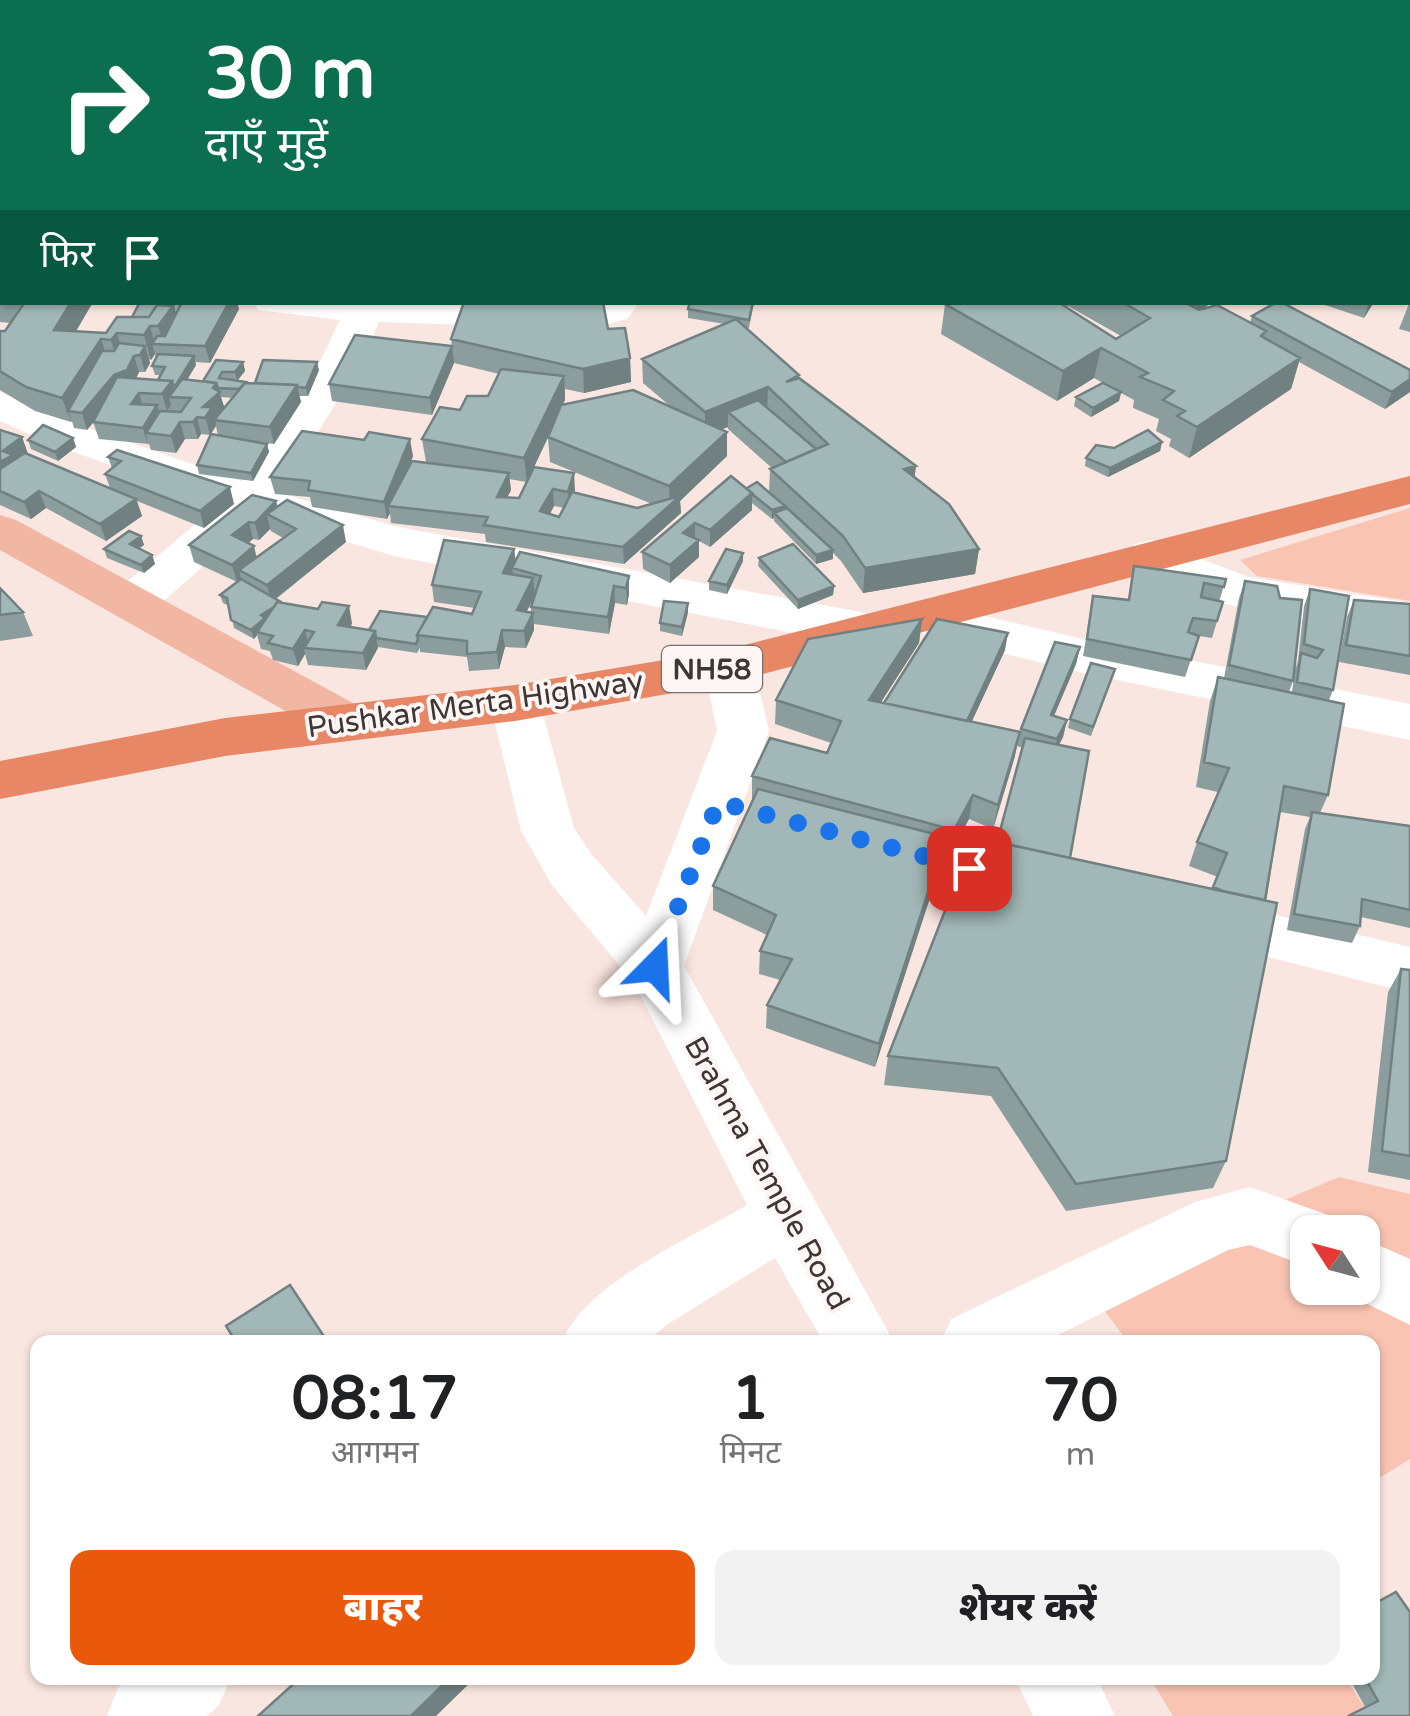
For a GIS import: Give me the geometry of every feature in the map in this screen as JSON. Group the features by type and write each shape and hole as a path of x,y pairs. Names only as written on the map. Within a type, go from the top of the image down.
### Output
{"highway":[{"name":"Pushkar Merta Highway","path":"0,780 226,736 514,703 729,666 914,615 1410,490"}],"main road":[{"path":"0,530 346,722"}],"street":[{"path":"132,603 254,498 340,363 364,306 591,317 613,312 619,305"},
{"path":"0,406 64,434 394,541 861,629"},
{"path":"1152,556 1214,585 1330,608 1410,618"},
{"path":"914,615 1072,653 1410,722"},
{"path":"655,967 738,808 743,731 729,666"},
{"name":"Brahma Temple Road","path":"514,703 548,831 572,870 604,902 655,967 786,1216 856,1335"},
{"path":"831,832 1080,892"},
{"path":"1147,907 1410,970"},
{"path":"604,1335 644,1302 786,1216"},
{"path":"989,1335 1218,1224 1250,1216 1290,1230"},
{"path":"1380,1278 1410,1294"},
{"path":"146,1716 184,1685"},
{"path":"1058,1685 1076,1716"}],"shaded area":[{"path":"1410,508 1410,601 1257,576 1240,560"},
{"path":"1339,1177 1410,1194 1410,1459 1380,1478 1380,1335 1123,1335 1085,1285"},
{"path":"1154,1685 1350,1685 1366,1710 1353,1716 1173,1716"}],"building":[{"path":"23,305 69,305 54,330 106,333 117,317 149,317 157,305 173,306 158,326 150,326 144,335 117,333 111,340 101,339 62,398 26,387 0,371 0,331 5,331"},
{"path":"138,305 157,305 149,317 132,317"},
{"path":"180,305 227,305 205,346 152,344 157,336 165,336"},
{"path":"463,305 604,305 608,329 625,328 630,358 583,369 451,339"},
{"path":"689,305 752,305 749,320 688,309"},
{"path":"947,305 1063,305 1116,339 1150,318 1127,305 1190,305 1199,310 1217,305 1266,331 1261,336 1300,358 1197,427 1177,416 1185,411 1163,400 1174,391 1140,377 1148,373 1101,348 1063,371"},
{"path":"1272,305 1287,305 1410,370 1410,379 1392,392 1252,316"},
{"path":"736,319 799,375 786,382 799,378 916,466 904,469 949,504 979,549 865,568 843,536 770,469 828,444 768,387 705,412 642,359"},
{"path":"355,335 452,346 430,398 329,384"},
{"path":"119,343 145,346 127,370 114,375 82,413 68,411 102,351 114,351"},
{"path":"158,354 194,356 173,385 172,381 158,380 165,367 152,366"},
{"path":"216,360 243,362 235,372 222,372 219,378 246,382 239,389 218,388 216,383 203,381"},
{"path":"263,360 317,362 306,388 255,383"},
{"path":"501,369 564,376 524,458 422,439 440,407 460,410 467,396 488,396"},
{"path":"117,377 172,381 162,394 139,393 131,404 157,405 143,428 93,422"},
{"path":"182,379 216,383 213,388 220,392 203,407 212,407 205,418 180,422 171,436 146,433 160,411 181,412 191,398 169,397"},
{"path":"245,383 297,385 270,427 214,420"},
{"path":"1103,383 1121,392 1093,408 1076,397"},
{"path":"633,390 727,432 669,486 548,437 561,405"},
{"path":"758,400 816,449 786,462 728,412"},
{"path":"43,425 73,438 55,452 28,440"},
{"path":"0,430 22,437 3,451 13,455 0,462"},
{"path":"1148,430 1162,442 1110,468 1086,458 1096,445 1114,448"},
{"path":"302,431 364,440 369,432 410,439 384,502 308,490 310,481 270,477"},
{"path":"211,434 267,444 251,473 197,465"},
{"path":"117,450 230,487 200,511 105,474 121,461 108,457"},
{"path":"25,453 136,499 100,524 39,491 24,502 0,491 0,469"},
{"path":"412,461 509,473 497,497 519,498 534,467 574,473 568,492 553,489 540,511 559,517 572,492 637,508 680,496 623,547 484,525 488,517 388,506"},
{"path":"731,476 752,493 710,530 695,523 683,533 699,540 670,565 642,552"},
{"path":"757,482 785,506 772,510 751,493 747,488"},
{"path":"252,495 276,501 255,523 249,522 232,535 254,546 232,565 189,545"},
{"path":"287,500 343,525 267,585 239,570 296,529 267,514"},
{"path":"787,508 833,550 816,555 774,513"},
{"path":"129,531 141,536 130,544 152,555 141,565 104,549"},
{"path":"444,540 514,549 503,573 533,578 517,610 533,613 524,631 502,630 497,652 467,654 467,641 417,635 433,607 472,614 481,592 432,585"},
{"path":"793,544 834,586 798,600 759,558"},
{"path":"726,549 743,553 727,585 709,581"},
{"path":"520,552 629,576 626,588 614,586 608,617 531,607 541,576 512,568"},
{"path":"1134,566 1226,579 1224,587 1204,583 1201,597 1223,602 1217,621 1193,618 1188,632 1199,636 1191,660 1087,639 1093,596 1129,600"},
{"path":"241,579 281,602 261,615 265,618 251,630 231,620 227,598 220,595"},
{"path":"1245,581 1277,586 1280,598 1302,600 1293,681 1229,665"},
{"path":"0,588 23,612 0,615"},
{"path":"1310,589 1349,596 1333,690 1297,682 1301,653 1317,658 1323,650 1304,644"},
{"path":"1354,600 1410,604 1410,656 1346,645"},
{"path":"664,601 688,603 682,627 660,623"},
{"path":"277,602 318,609 322,602 349,606 338,625 375,631 363,653 304,648 314,632 305,630 293,649 268,643 273,636 257,632"},
{"path":"380,611 427,617 416,644 376,638 375,631 369,630"},
{"path":"922,619 869,700 1020,732 998,805 973,795 954,830 752,776 770,738 827,753 841,721 776,700 808,639"},
{"path":"937,619 1008,633 967,721 884,703"},
{"path":"1055,642 1080,647 1051,715 1067,720 1057,739 1021,729"},
{"path":"1091,663 1115,669 1093,727 1070,719"},
{"path":"1218,677 1344,704 1328,795 1284,786 1265,900 1213,887 1227,853 1197,842 1229,768 1204,762"},
{"path":"1025,738 1089,751 1070,858 997,842"},
{"path":"758,789 946,837 879,1044 767,1005 792,959 760,951 776,915 713,886"},
{"path":"1312,812 1410,826 1410,910 1362,899 1360,926 1294,914"},
{"path":"974,837 1277,903 1226,1161 1076,1184 998,1068 888,1056"},
{"path":"1401,969 1410,970 1410,1156 1382,1151"},
{"path":"290,1285 323,1335 232,1335 226,1326"},
{"path":"1396,1592 1410,1612 1410,1716 1348,1716 1378,1701 1369,1685 1380,1685 1380,1601"},
{"path":"292,1685 443,1685 411,1716 258,1716"}],"route":[{"path":"655,967 718,802 969,868"}]}
